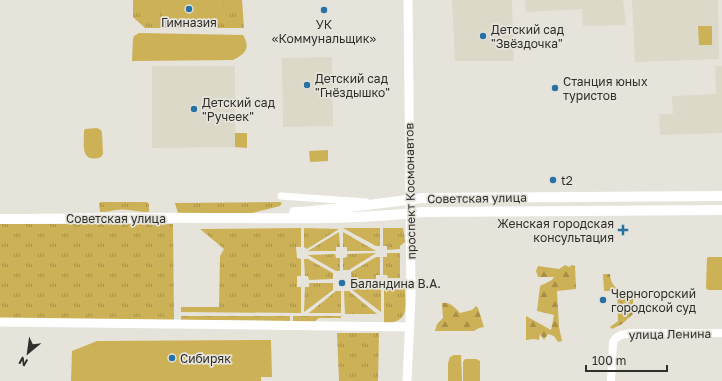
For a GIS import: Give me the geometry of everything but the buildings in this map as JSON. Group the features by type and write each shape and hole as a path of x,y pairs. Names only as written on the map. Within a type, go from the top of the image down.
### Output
{"main road":[{"name":"проспект Космонавтов","path":"407,381 411,296 408,0"},
{"name":"Советская улица","path":"232,218 356,207 381,202 423,198 722,196"},
{"name":"Советская улица","path":"0,219 290,219 374,217 438,212 722,210"},
{"path":"0,322 410,327"}],"street":[{"path":"281,196 381,202"},
{"name":"улица Ленина","path":"611,381 613,342 621,335 641,332 722,333"}],"shaded area":[{"name":"Детский сад \"Звёздочка\"","path":"452,0 512,0 514,61 455,61"},
{"path":"525,0 623,0 626,25 583,26 582,9 527,12"},
{"path":"632,0 718,0 719,59 635,62"},
{"name":"Детский сад \"Гнёздышко\"","path":"332,57 333,126 283,127 282,58"},
{"name":"Детский сад \"Ручеек\"","path":"152,66 235,66 235,147 152,148"},
{"path":"715,66 722,66 722,133 660,135 659,114 673,114 672,96 716,94"}],"green space":[{"name":"Гимназия","path":"133,0 242,0 244,28 145,28 133,17"},
{"path":"144,0 160,0 160,18 144,18"},
{"path":"162,0 224,0 223,20 162,19"},
{"path":"698,26 712,26 712,45 699,45"},
{"path":"139,33 243,35 247,47 244,53 233,60 132,61 133,39 134,36"},
{"path":"97,128 101,130 102,133 103,154 101,157 89,158 86,156 84,147 84,131 85,129"},
{"path":"235,133 247,133 247,148 235,147"},
{"path":"328,150 328,161 310,162 309,151"},
{"path":"147,202 149,204 149,211 120,210 100,212 99,203"},
{"path":"175,203 282,203 280,206 252,213 178,213"},
{"path":"0,224 173,224 174,322 0,318"},
{"path":"301,228 301,247 296,247 297,258 301,259 301,276 297,276 297,287 301,287 301,313 181,312 181,307 219,307 220,256 224,249 200,229"},
{"path":"304,228 339,229 307,249 304,247"},
{"path":"343,228 380,228 380,246 376,246"},
{"path":"383,228 403,228 405,242 400,246 400,249 387,250 387,246 383,246"},
{"path":"339,232 340,247 336,247 336,251 308,251"},
{"path":"343,232 376,251 347,251 347,247 343,247"},
{"path":"376,253 349,270 343,270 343,258 347,257 347,254"},
{"path":"387,253 400,253 400,278 388,278 387,275 383,275 383,257 387,257"},
{"path":"335,254 336,258 340,258 340,271 336,271 308,255"},
{"path":"376,257 380,257 380,275 376,275 376,279 351,279 351,272"},
{"path":"708,257 722,257 722,290 708,290 706,288"},
{"path":"304,259 308,259 333,273 333,279 309,280 308,276 305,276"},
{"path":"565,265 569,267 572,265 575,266 576,289 557,291 559,327 562,341 558,342 554,336 548,334 544,340 540,334 539,340 526,340 526,316 551,330 554,315 537,311 540,286 552,280 554,277 538,277 536,271 538,266 559,269"},
{"path":"603,274 610,274 612,283 621,292 633,297 633,314 622,324 612,329 610,327 618,321 617,291 604,291"},
{"path":"388,281 401,281 401,286 405,289 405,309 402,317 398,320 384,324 384,286 388,286"},
{"path":"351,282 377,282 377,286 381,286 381,312 351,289"},
{"path":"309,283 333,283 333,290 304,312 305,287 309,287"},
{"path":"336,291 341,291 341,313 309,313"},
{"path":"344,291 349,291 377,314 345,314"},
{"path":"442,303 450,304 460,313 472,310 476,306 484,327 474,331 435,331 437,324 443,318"},
{"path":"181,316 290,316 290,321 181,320"},
{"path":"293,316 341,316 341,318 319,318 314,322 293,322"},
{"path":"337,333 379,333 378,381 339,381"},
{"name":"Сибиряк","path":"271,340 272,377 261,377 261,381 71,381 72,351 97,341"},
{"path":"454,355 461,355 462,381 448,381 448,363 450,357"},
{"path":"465,359 476,359 480,361 480,381 463,381 463,362"}],"place":[{"name":"Гимназия","path":"189,9"},
{"name":"УК «Коммунальщик»","path":"324,10"},
{"name":"Детский сад \"Звёздочка\"","path":"483,36"},
{"name":"Детский сад \"Гнёздышко\"","path":"307,85"},
{"name":"Станция юных туристов","path":"555,88"},
{"name":"Детский сад \"Ручеек\"","path":"194,109"},
{"name":"t2","path":"553,180"},
{"name":"Женская городская консультация","path":"623,230"},
{"name":"Баландина В.А.","path":"342,283"},
{"name":"Черногорский городской суд","path":"603,300"},
{"name":"Сибиряк","path":"172,358"}]}
